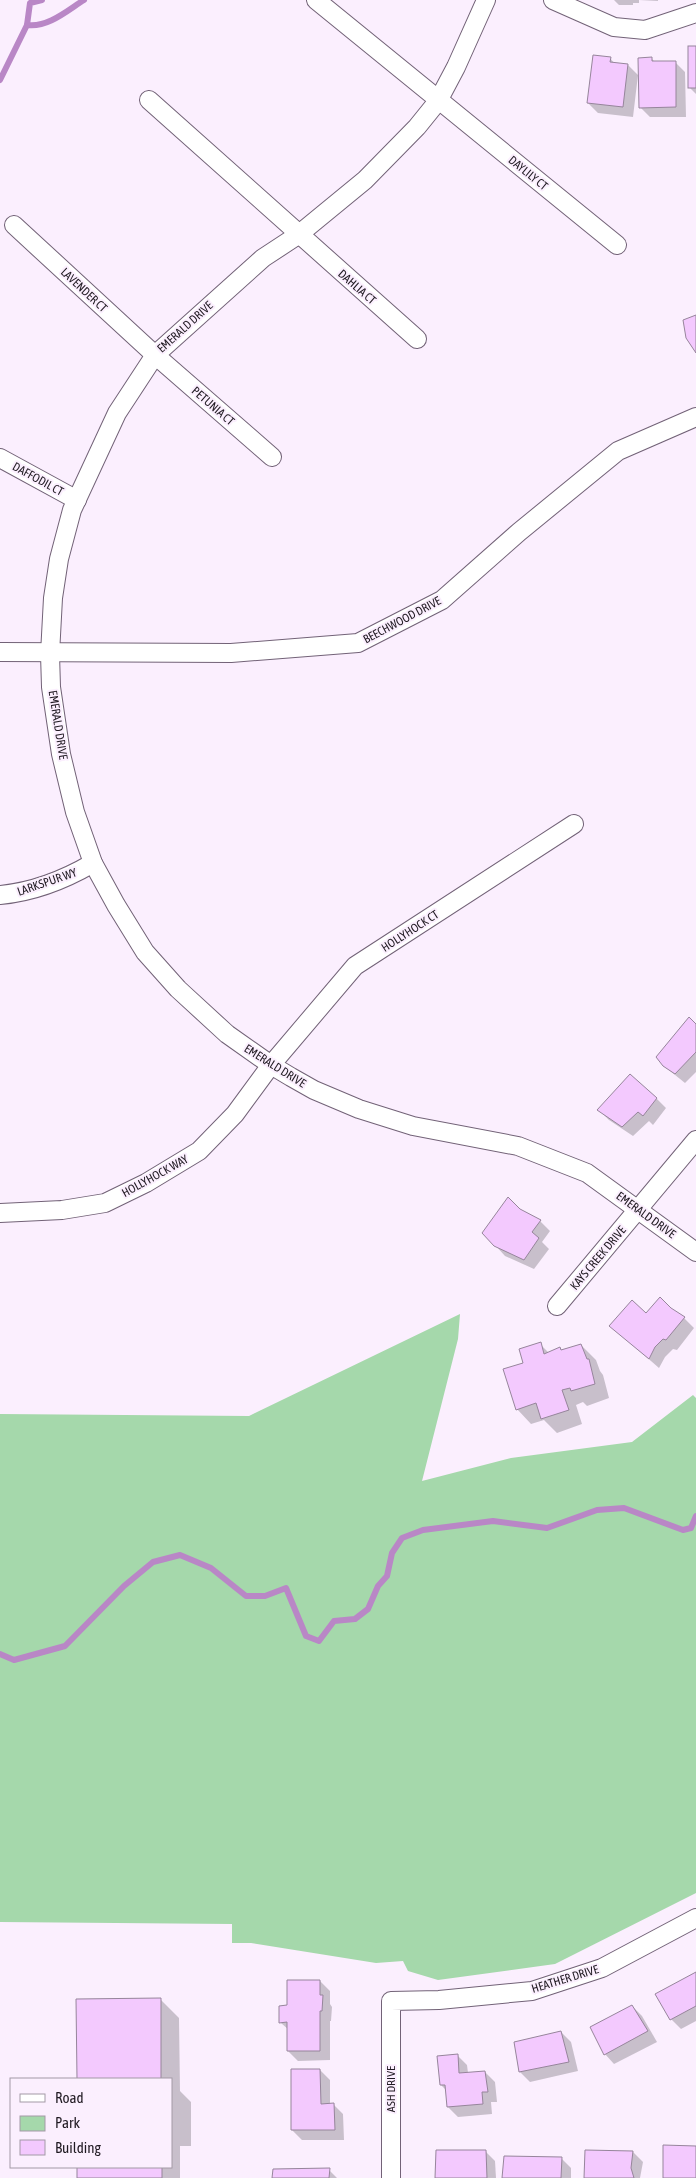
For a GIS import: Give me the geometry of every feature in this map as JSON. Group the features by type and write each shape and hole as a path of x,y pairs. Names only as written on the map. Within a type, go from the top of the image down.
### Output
{"street":[{"name":"DAYLILY CT","path":"316,0 617,245"},
{"name":"EMERALD DRIVE","path":"486,0 456,67 438,101 417,127 365,180 298,235 263,258 154,355 118,413 77,500 59,559 53,598 50,654 51,687 61,754 75,812 93,864 116,905 145,952 178,989 227,1034 271,1065 314,1090 359,1109 413,1126 518,1146 587,1173 696,1252"},
{"path":"553,0 614,27 645,30 696,13"},
{"name":"DAHLIA CT","path":"149,100 298,235 417,339"},
{"name":"LAVENDER CT","path":"14,224 154,355"},
{"name":"PETUNIA CT","path":"154,355 272,456"},
{"name":"BEECHWOOD DRIVE","path":"0,652 50,654 231,653 358,643 442,600 518,532 618,451 695,417"},
{"name":"DAFFODIL CT","path":"0,458 77,500"},
{"name":"HOLLYHOCK CT","path":"271,1065 356,966 574,824"},
{"name":"LARKSPUR WY","path":"0,895 23,893 73,875 93,864"},
{"name":"HOLLYHOCK WAY","path":"0,1213 62,1210 105,1203 146,1183 199,1151 235,1114 271,1065"},
{"name":"KAYS CREEK DRIVE","path":"558,1306 696,1140"},
{"name":"HEATHER DRIVE","path":"391,2001 439,2000 532,1991 602,1968 696,1918"},
{"name":"ASH DRIVE","path":"391,2001 392,2178"}],"green space":[{"path":"460,1314 458,1339 422,1481 511,1458 632,1442 693,1395 696,1398 696,1893 555,1964 438,1980 408,1971 403,1961 376,1963 251,1943 232,1943 232,1924 0,1922 0,1414 249,1416"}],"building":[{"path":"688,46 696,46 696,88 688,88"},
{"path":"593,55 611,57 610,62 628,64 623,107 587,103"},
{"path":"652,57 652,61 676,61 676,107 639,108 638,58"},
{"path":"696,315 696,353 686,338 683,320"},
{"path":"689,1017 696,1024 696,1052 675,1074 663,1066 656,1057"},
{"path":"630,1074 657,1098 643,1116 638,1112 622,1127 597,1110"},
{"path":"508,1197 520,1209 541,1220 532,1232 539,1238 524,1260 494,1246 482,1233"},
{"path":"660,1297 671,1308 685,1317 666,1340 663,1339 655,1347 649,1359 609,1326 632,1300 646,1313"},
{"path":"541,1342 544,1354 560,1347 561,1350 581,1344 587,1359 589,1359 595,1384 571,1391 570,1388 562,1390 569,1410 541,1419 536,1403 516,1410 503,1369 523,1363 519,1349"},
{"path":"696,1972 696,2006 670,2020 655,1994"},
{"path":"287,1980 320,1980 320,1995 323,1995 322,2011 320,2011 320,2051 287,2051 287,2022 279,2023 279,2006 287,2005"},
{"path":"161,1998 161,2078 77,2078 76,1999"},
{"path":"632,2005 648,2031 604,2055 590,2027"},
{"path":"561,2031 569,2062 519,2072 514,2042"},
{"path":"458,2054 459,2073 485,2071 488,2092 482,2092 483,2104 447,2107 445,2085 440,2085 437,2056"},
{"path":"291,2069 320,2069 321,2104 334,2103 335,2130 291,2130"},
{"path":"663,2145 696,2146 696,2178 663,2178"},
{"path":"436,2150 486,2150 487,2178 435,2178"},
{"path":"585,2150 633,2151 631,2168 634,2178 584,2178"},
{"path":"504,2156 562,2157 561,2178 502,2178"},
{"path":"77,2168 162,2168 162,2178 77,2178"},
{"path":"330,2168 329,2178 272,2178 273,2169"}],"waterway":[{"path":"0,80 27,25 30,3 42,0"},
{"path":"27,25 43,24 50,21 84,0"},
{"path":"0,1654 14,1660 65,1646 124,1586 153,1562 180,1555 211,1568 246,1596 265,1596 286,1588 306,1636 319,1641 334,1621 355,1619 368,1609 378,1586 387,1576 392,1553 402,1538 423,1530 493,1521 547,1528 597,1510 624,1508 683,1530 691,1528 696,1516"}]}
